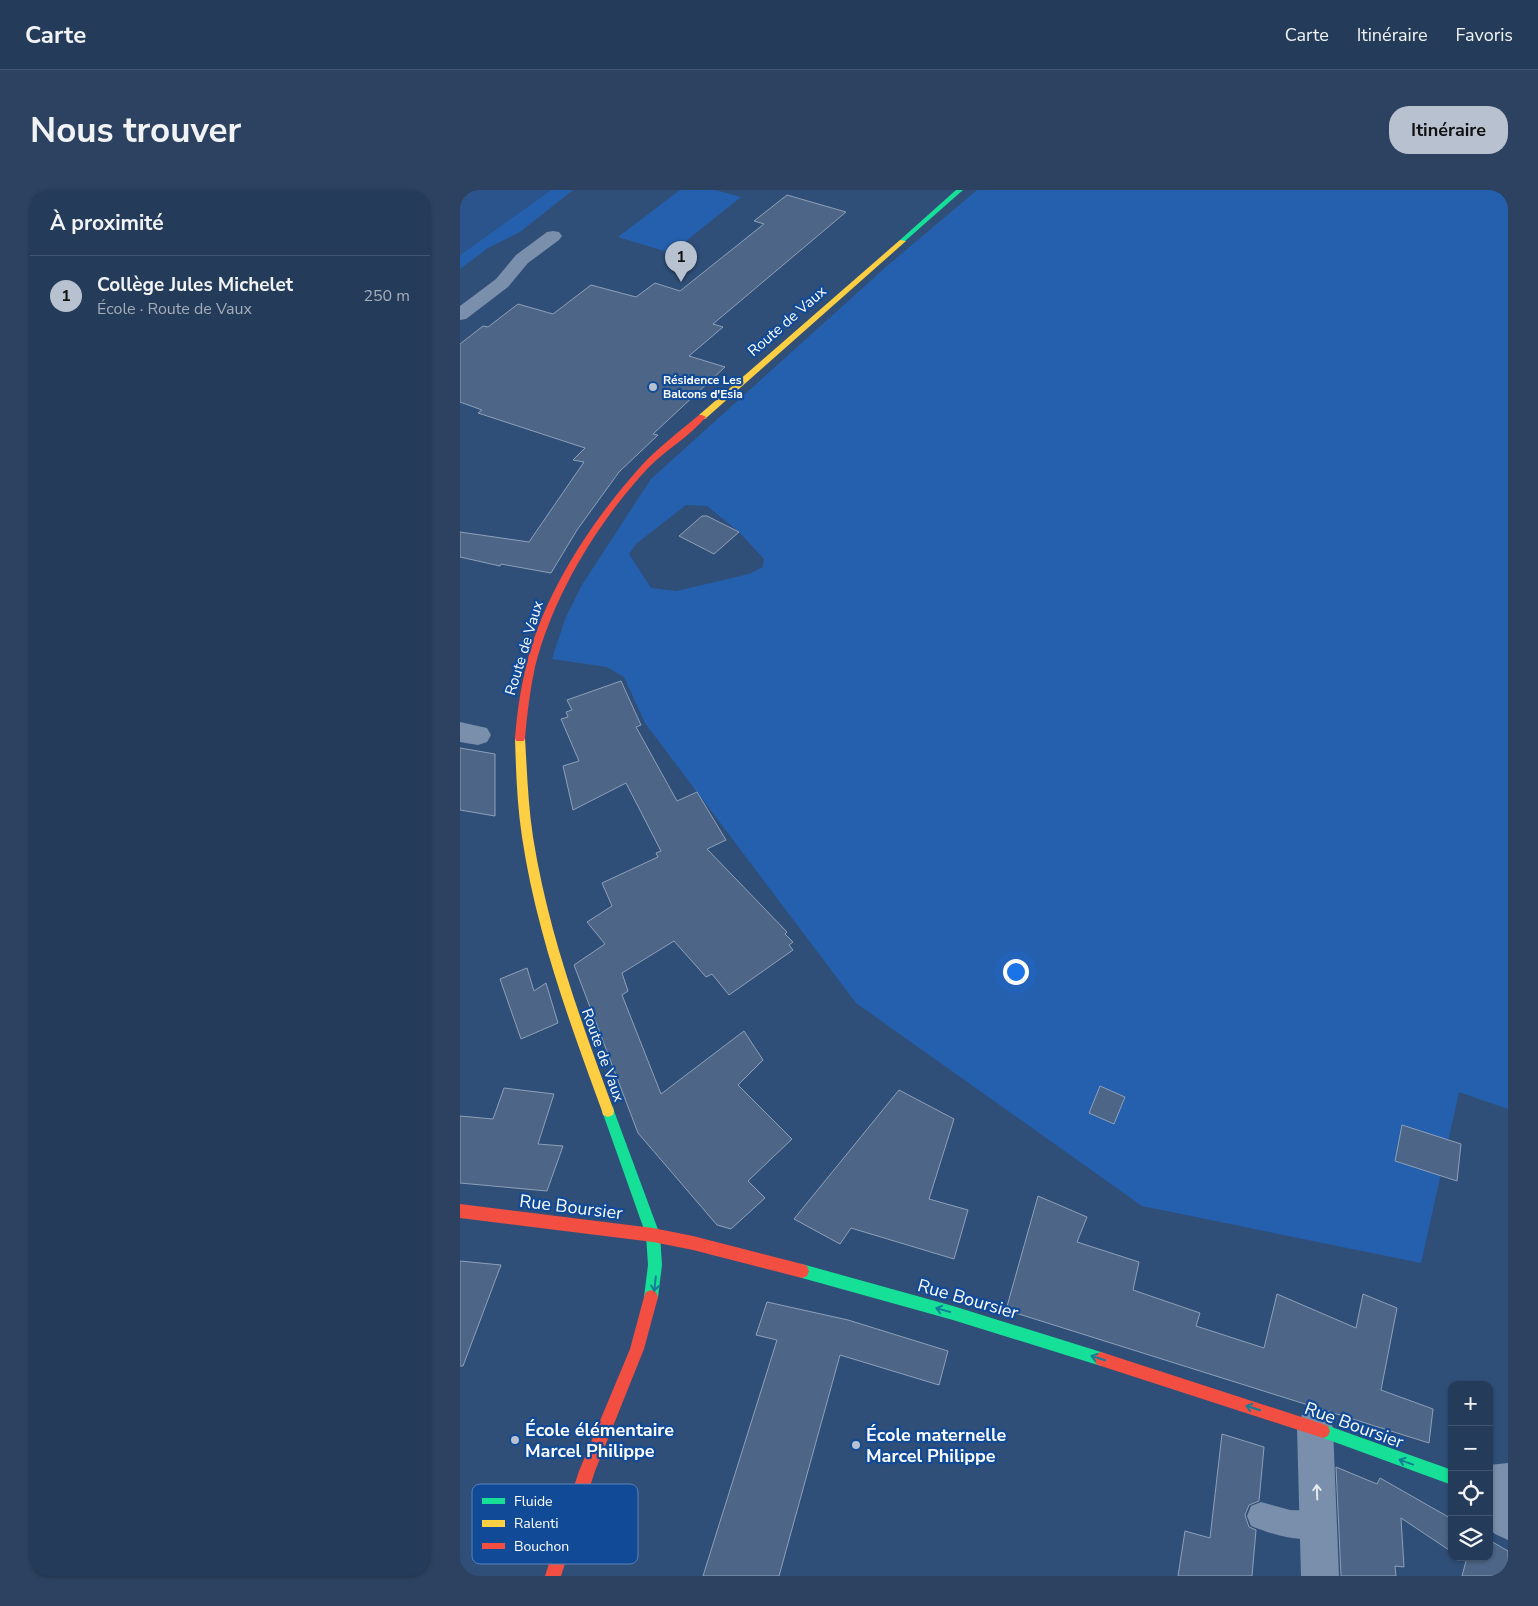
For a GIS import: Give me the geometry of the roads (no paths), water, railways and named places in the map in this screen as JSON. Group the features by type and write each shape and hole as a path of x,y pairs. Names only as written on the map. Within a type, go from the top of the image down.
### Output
{"main road":[{"name":"Route de Vaux","path":"583,1484 592,1456 633,1362 642,1335 654,1291 656,1256 653,1235 566,996 549,944 537,898 522,812 520,745 522,702 532,664 547,620 562,585 610,510 646,466 960,190"},
{"name":"Rue Boursier","path":"460,1211 653,1235 750,1258 953,1312 1315,1428 1448,1477"},
{"name":"Route de Vaux","path":"553,1576 557,1564"}],"street":[{"path":"460,315 502,283 522,259 553,236"},
{"path":"1315,1428 1320,1576"},
{"path":"1493,1484 1508,1482"},
{"path":"1493,1506 1508,1520"}],"lane":[{"path":"1261,1516 1290,1524 1318,1525"}],"place":[{"name":"Collège Jules Michelet","path":"681,282"},
{"name":"Résidence Les Balcons d'Esia","path":"653,387"},
{"name":"École élémentaire Marcel Philippe","path":"515,1440"},
{"name":"École maternelle Marcel Philippe","path":"856,1445"}]}
